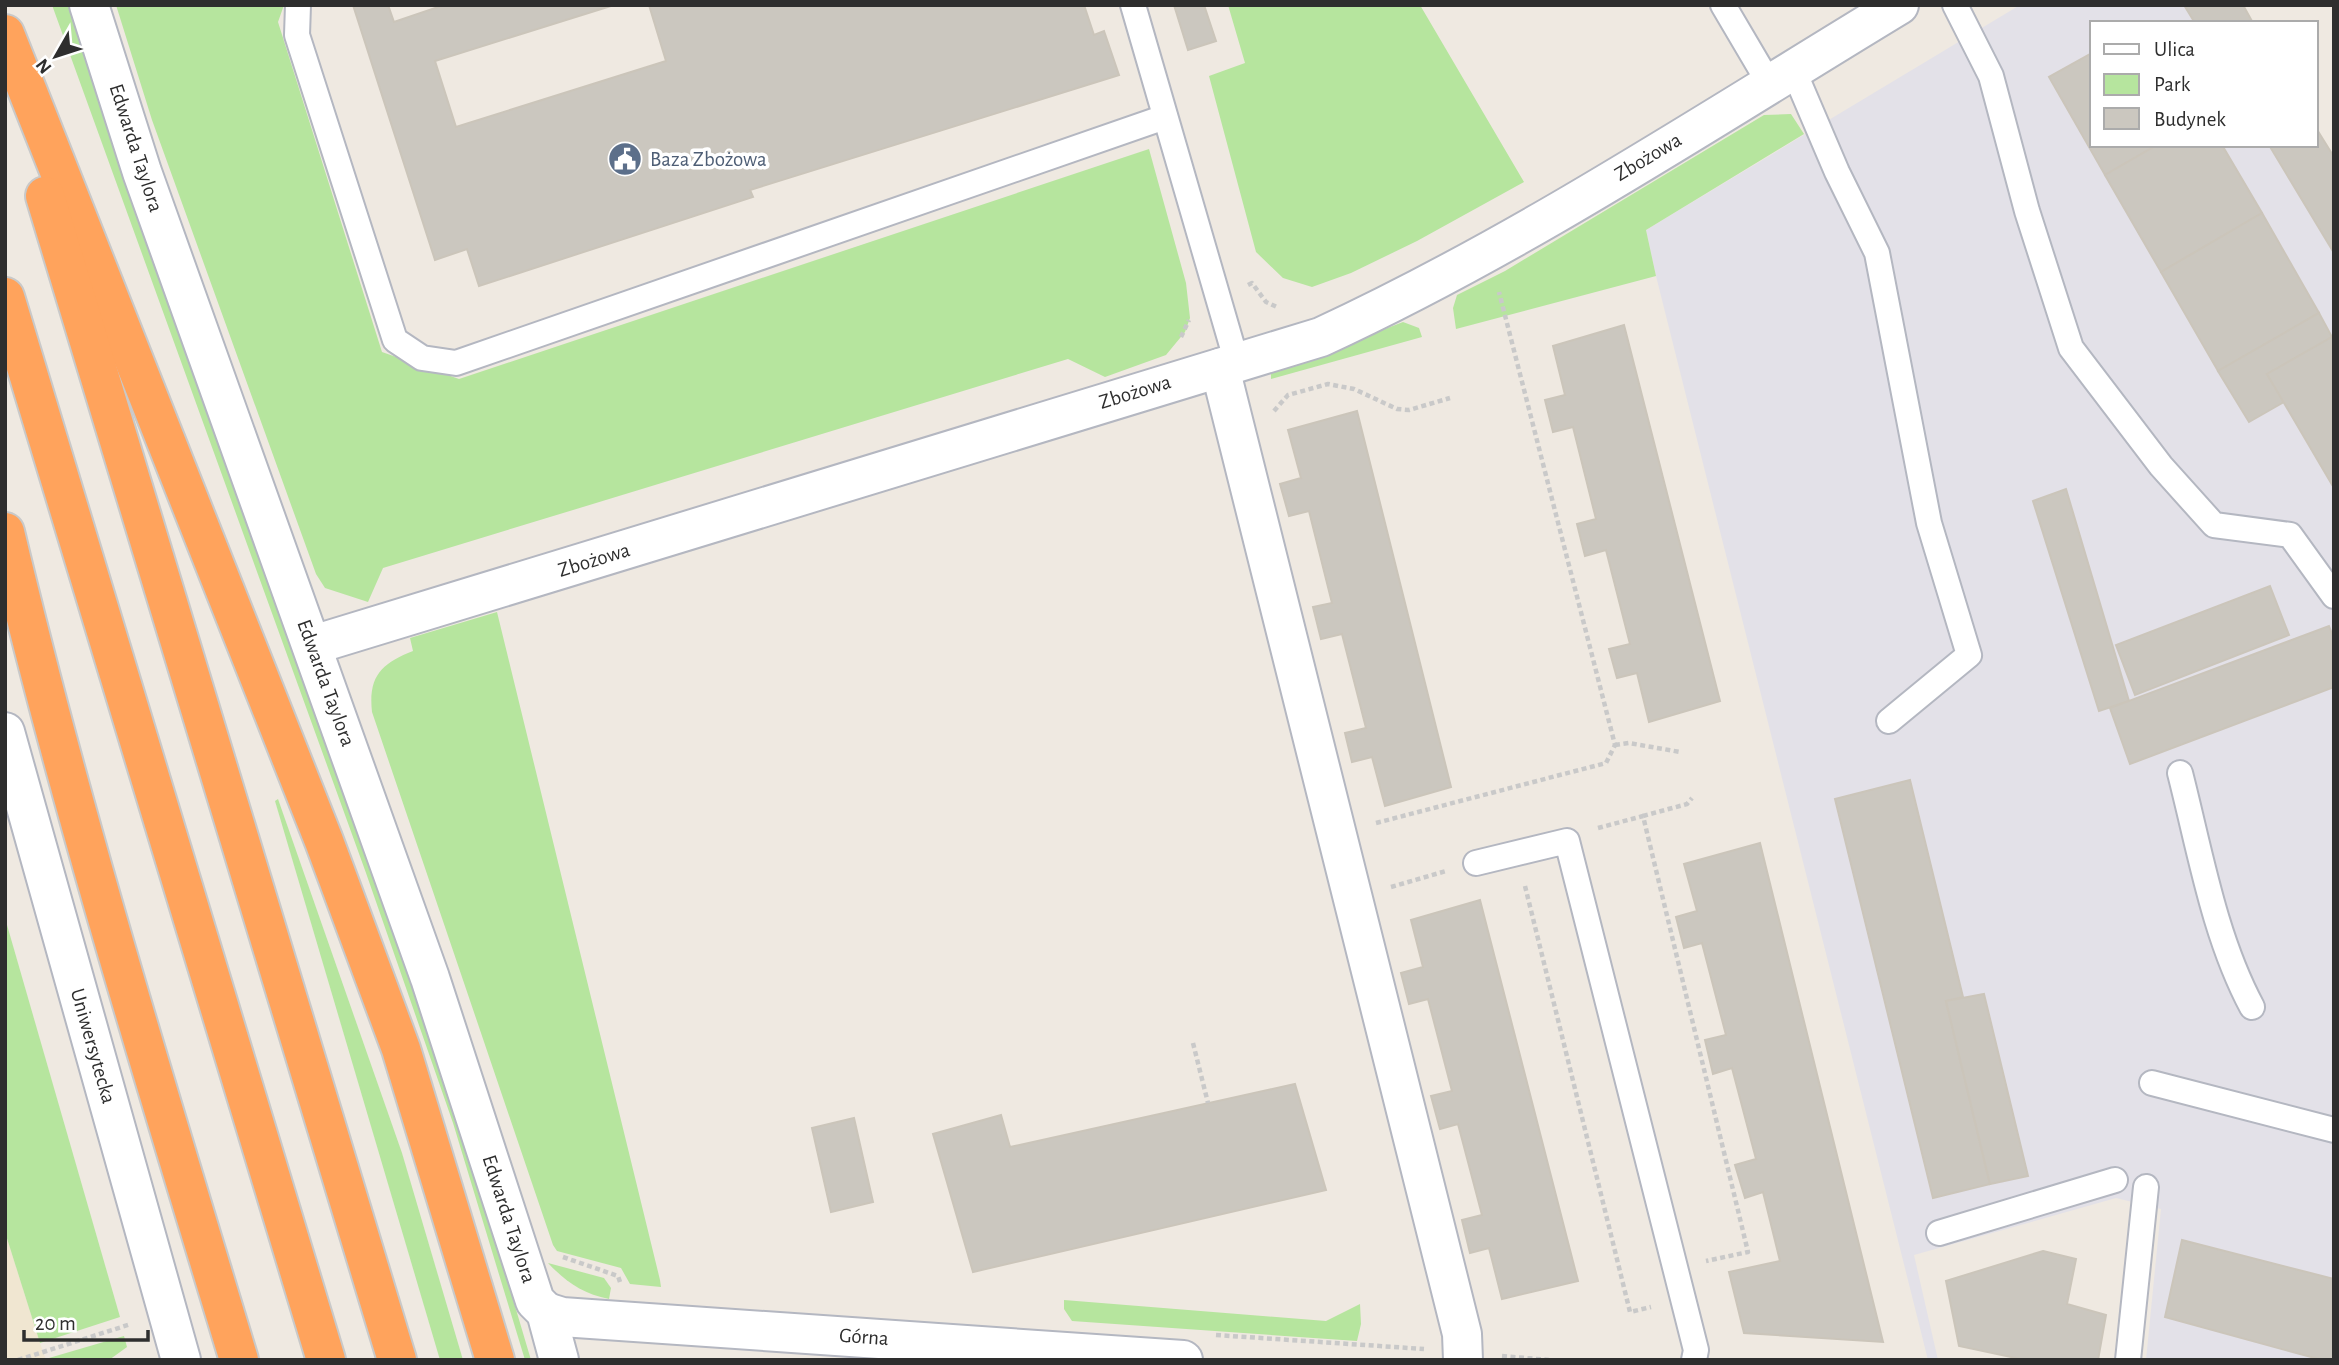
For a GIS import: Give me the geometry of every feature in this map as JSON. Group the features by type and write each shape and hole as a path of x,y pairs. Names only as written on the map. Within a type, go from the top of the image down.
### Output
{"highway":[{"path":"5,34 324,841 401,1049 495,1360"},
{"path":"5,69 397,1360"},
{"path":"5,297 326,1360"},
{"path":"5,532 68,782 128,994 239,1360"}],"street":[{"name":"Edwarda Taylora","path":"89,5 142,172 430,978 535,1301 546,1312 559,1360"},
{"name":"Zbożowa","path":"313,645 1321,337 1411,295 1489,253 1899,5"},
{"path":"1228,365 1462,1334 1463,1360"},
{"name":"Uniwersytecka","path":"5,732 181,1360"},
{"name":"Górna","path":"546,1312 562,1317 992,1353 1183,1360"}],"lane":[{"path":"298,5 297,35 395,340 422,358 456,363 1165,117"},
{"path":"1132,5 1217,297 1228,365"},
{"path":"1723,5 1781,76 1827,149 1877,253 1929,523 1969,656 1889,721"},
{"path":"1955,5 1991,76 2027,211 2071,348 2161,466 2214,524 2290,534 2334,596"},
{"path":"2180,773 2223,937 2238,980 2252,1007"},
{"path":"1476,863 1567,841 1696,1350 1694,1360"},
{"path":"2152,1083 2334,1130"},
{"path":"1939,1233 2115,1180"},
{"path":"2128,1360 2146,1187"}],"path":[{"path":"1371,822 1606,764 1615,745 1489,253"},
{"path":"1179,340 1185,332 1189,307 1252,284 1266,302 1286,312"},
{"path":"1261,416 1273,412 1288,395 1328,384 1353,388 1397,409 1409,410 1450,398"},
{"path":"1615,745 1629,743 1679,752"},
{"path":"1567,841 1582,832 1687,804 1692,798"},
{"path":"1643,816 1748,1252 1675,1269"},
{"path":"1517,853 1630,1312 1683,1300"},
{"path":"1193,1044 1208,1103"},
{"path":"18,1360 123,1326"}],"shaded area":[{"path":"2020,5 2184,5 2194,21 2090,21 2090,147 2270,147 2334,253 2334,1360 2146,1360 2161,1209 2116,1198 1914,1255 1938,1360 1928,1360 1646,230"},
{"path":"5,1232 40,1343 46,1360 5,1360"}],"green space":[{"path":"52,5 69,5 118,157 460,1121 531,1360 525,1360 453,1123 366,873"},
{"path":"116,5 284,5 278,22 382,352 459,379 1149,149 1186,283 1190,318 1185,332 1166,355 1105,377 1068,359 383,568 368,602 325,588 316,574 152,120"},
{"path":"1228,5 1420,5 1524,182 1417,241 1351,273 1312,287 1283,278 1256,252 1209,76 1245,63"},
{"path":"1791,114 1804,134 1646,230 1656,276 1456,329 1453,308 1457,295 1505,271 1764,115"},
{"path":"1403,322 1419,328 1422,337 1271,379 1271,373"},
{"path":"497,612 661,1287 630,1284 621,1268 557,1251 553,1245 372,712 372,689 379,672 413,651 410,638"},
{"path":"278,799 402,1153 463,1360 440,1360 275,801"},
{"path":"5,918 120,1317 40,1343 5,1232"},
{"path":"548,1263 604,1278 611,1288 609,1299 576,1286"},
{"path":"1064,1300 1326,1321 1360,1304 1361,1324 1357,1341 1072,1321 1064,1309"},
{"path":"124,1336 127,1347 109,1360 49,1358"}],"building":[{"name":"Baza Zbożowa","path":"353,5 388,5 394,22 444,5 614,5 435,61 456,127 666,61 649,5 1084,5 1094,35 1104,31 1119,75 750,190 753,197 479,286 467,249 435,260"},
{"path":"1174,5 1204,5 1216,41 1188,50"},
{"path":"2184,5 2243,5 2252,21 2194,21"},
{"path":"2090,54 2090,147 2154,147 2105,175 2049,77"},
{"path":"2318,131 2334,157 2334,253 2270,147 2318,147"},
{"path":"2154,147 2223,147 2262,213 2161,272 2105,175"},
{"path":"2262,213 2319,313 2218,371 2161,272"},
{"path":"2319,313 2332,337 2267,374 2284,402 2249,422 2218,371"},
{"path":"1624,325 1720,701 1649,722 1637,673 1617,678 1609,649 1630,644 1606,550 1585,556 1577,524 1596,519 1573,427 1553,432 1545,400 1565,395 1553,346"},
{"path":"2332,337 2334,339 2334,488 2267,374"},
{"path":"1357,411 1451,787 1385,806 1372,757 1352,762 1345,733 1366,728 1342,634 1321,639 1313,607 1332,603 1309,511 1289,516 1280,484 1301,478 1288,430"},
{"path":"2066,489 2129,701 2099,711 2033,501"},
{"path":"2270,586 2289,635 2135,695 2116,645"},
{"path":"2329,626 2334,639 2334,687 2130,764 2110,708"},
{"path":"1910,780 1963,997 1946,1001 1990,1184 1933,1198 1835,799"},
{"path":"1760,843 1883,1342 1744,1333 1729,1272 1780,1261 1763,1192 1745,1198 1735,1165 1756,1159 1732,1068 1713,1074 1705,1040 1726,1035 1702,943 1684,948 1676,917 1697,911 1684,864"},
{"path":"1480,900 1578,1281 1502,1299 1489,1248 1470,1253 1462,1220 1482,1215 1458,1124 1440,1129 1431,1096 1452,1091 1428,999 1409,1004 1401,973 1423,967 1411,920"},
{"path":"1984,994 2028,1176 1990,1184 1946,1001"},
{"path":"1295,1084 1326,1190 973,1272 933,1134 1001,1115 1010,1147"},
{"path":"854,1118 873,1202 831,1212 812,1128"},
{"path":"2182,1240 2334,1279 2334,1360 2322,1360 2165,1317"},
{"path":"2043,1251 2076,1259 2067,1304 2106,1315 2098,1360 2025,1360 1959,1346 1946,1281"}],"place":[{"name":"Baza Zbożowa","path":"625,159"}]}
